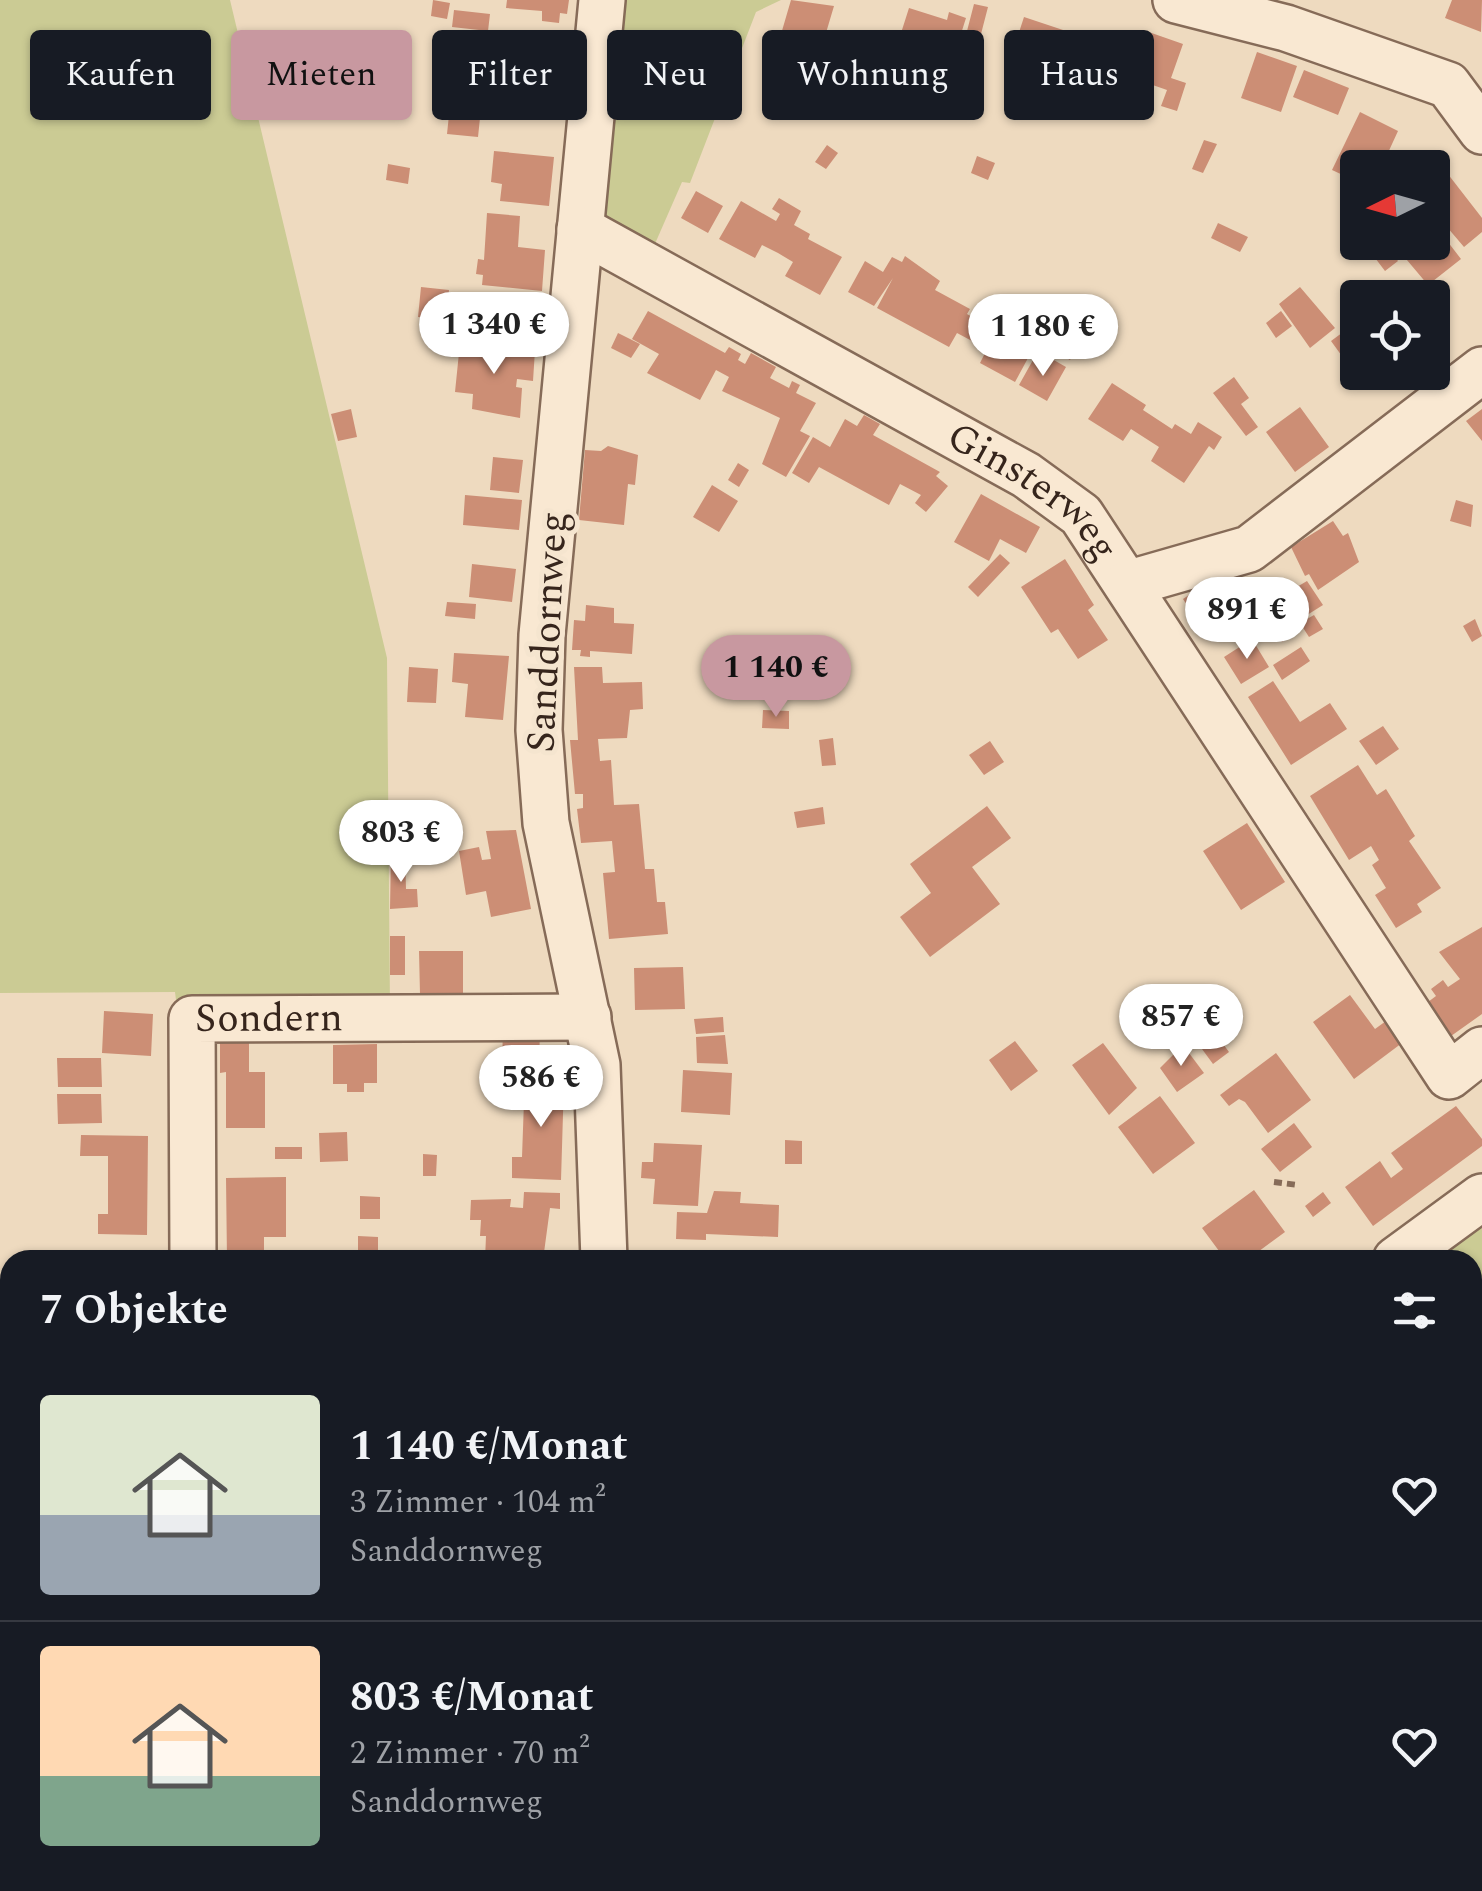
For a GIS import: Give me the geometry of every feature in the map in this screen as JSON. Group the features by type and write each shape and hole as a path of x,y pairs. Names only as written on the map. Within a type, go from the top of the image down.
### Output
{"street":[{"name":"Sanddornweg","path":"602,0 542,635 538,730 546,823 597,1066 604,1250"},
{"path":"1176,0 1286,28 1448,85 1464,100 1482,131"},
{"name":"Ginsterweg","path":"580,229 1026,475 1081,515 1449,1076 1482,1050"},
{"path":"1126,584 1249,549 1482,370"},
{"name":"Sondern","path":"193,1250 192,1019 588,1017"},
{"path":"1409,1250 1482,1196"}],"path":[{"path":"1274,1182 1298,1185"}],"green space":[{"path":"0,0 230,0 237,30 231,30 231,120 259,120 387,658 390,1009 177,1008 175,992 0,993"},
{"path":"620,0 781,0 756,12 742,48 742,30 617,30"},
{"path":"608,120 714,120 690,183 682,182 654,246 609,223 599,204"},
{"path":"1482,1212 1482,1250 1431,1250"}],"building":[{"path":"433,0 450,3 447,19 431,16"},
{"path":"507,0 569,0 567,14 560,13 559,23 542,21 542,11 506,8"},
{"path":"791,0 834,6 827,30 782,30"},
{"path":"1452,0 1482,0 1481,32 1445,18"},
{"path":"974,4 988,7 982,30 967,30"},
{"path":"909,8 947,20 949,12 966,18 962,30 902,30"},
{"path":"454,10 490,14 488,30 452,27"},
{"path":"1024,17 1063,30 1020,30"},
{"path":"1154,34 1183,44 1171,78 1186,83 1177,111 1161,106 1167,90 1154,85"},
{"path":"1257,52 1297,66 1281,112 1241,98"},
{"path":"1304,70 1349,88 1338,115 1293,97"},
{"path":"1360,112 1398,131 1389,150 1342,150"},
{"path":"448,120 480,120 478,137 447,134"},
{"path":"1204,140 1217,144 1203,173 1192,169"},
{"path":"827,145 838,153 826,169 815,162"},
{"path":"494,151 554,157 549,206 500,201 502,184 491,182"},
{"path":"1340,153 1340,174 1332,170"},
{"path":"977,156 995,163 988,180 971,173"},
{"path":"388,164 410,168 408,184 386,180"},
{"path":"1450,177 1482,218 1482,232 1464,247 1450,231"},
{"path":"696,191 723,206 708,233 681,218"},
{"path":"779,198 801,211 794,225 810,234 808,239 842,257 820,295 785,276 793,262 778,253 762,245 755,258 719,239 741,201 776,221 780,214 772,209"},
{"path":"487,213 520,216 518,247 545,250 542,291 482,285 483,275 476,274 478,259 484,260"},
{"path":"1218,223 1248,237 1240,252 1211,238"},
{"path":"1450,245 1461,259 1434,280 1424,280 1407,260 1450,260"},
{"path":"905,256 940,281 935,290 970,309 967,314 982,323 996,297 1028,315 1018,335 1035,345 1015,382 980,363 987,349 957,333 949,347 877,308 893,278 874,306 848,292 865,261 883,272 892,257 902,262"},
{"path":"1377,260 1397,260 1398,261 1385,271"},
{"path":"421,287 449,290 446,319 418,317"},
{"path":"1300,287 1335,328 1310,348 1279,304"},
{"path":"648,311 725,353 729,347 741,354 738,360 745,364 751,353 776,367 770,378 789,388 792,381 800,385 796,393 816,403 800,431 810,436 786,477 762,464 780,418 722,391 729,377 716,370 700,400 647,373 659,354 632,339"},
{"path":"1281,311 1292,326 1276,338 1266,323"},
{"path":"618,333 640,344 631,358 611,348"},
{"path":"1340,334 1340,353 1331,341"},
{"path":"1064,337 1078,345 1070,360 1056,352"},
{"path":"460,343 535,350 533,381 517,379 516,387 522,388 520,418 472,409 473,394 455,392"},
{"path":"1052,359 1066,367 1047,401 1019,385 1033,360 1047,368"},
{"path":"1234,377 1249,398 1241,404 1258,427 1246,436 1213,393"},
{"path":"1112,383 1146,405 1143,410 1172,429 1175,424 1191,434 1198,422 1222,437 1214,450 1209,446 1184,483 1151,461 1159,447 1131,429 1123,441 1088,419"},
{"path":"1300,407 1329,447 1295,472 1266,432"},
{"path":"351,409 357,437 338,441 331,414"},
{"path":"1482,409 1482,441 1466,421"},
{"path":"864,415 880,424 873,435 940,472 936,476 948,486 926,512 915,503 921,495 900,484 889,505 819,467 809,483 792,473 813,437 830,447 845,419 857,426"},
{"path":"608,446 638,455 635,485 628,484 624,525 579,520 585,450 601,451"},
{"path":"493,457 523,460 519,493 490,490"},
{"path":"738,463 749,470 739,487 728,480"},
{"path":"712,485 738,501 719,532 693,517"},
{"path":"981,494 1040,527 1026,553 1000,539 989,561 954,542"},
{"path":"465,495 522,500 519,530 463,525"},
{"path":"1456,500 1473,505 1471,527 1450,521"},
{"path":"1333,521 1343,536 1348,533 1359,562 1318,590 1309,574 1305,576 1291,547"},
{"path":"1000,554 1010,563 978,597 968,587"},
{"path":"1065,559 1094,605 1088,610 1108,640 1078,659 1058,629 1051,633 1021,587"},
{"path":"472,564 516,569 512,602 469,597"},
{"path":"1206,569 1230,616 1205,632 1183,599 1195,591 1185,576"},
{"path":"1307,581 1323,605 1296,622 1280,597"},
{"path":"447,602 476,604 475,619 445,616"},
{"path":"586,605 614,608 614,623 634,624 632,654 590,651 590,657 580,656 581,650 572,650 574,620 585,621"},
{"path":"1283,610 1297,633 1282,642 1268,620"},
{"path":"1314,615 1323,629 1309,637 1300,623"},
{"path":"1475,619 1482,636 1472,642 1463,626"},
{"path":"1252,639 1269,667 1241,684 1224,657"},
{"path":"1301,647 1310,661 1282,680 1273,665"},
{"path":"454,653 509,656 503,720 465,717 468,684 452,682"},
{"path":"409,667 438,669 436,703 407,702"},
{"path":"574,667 602,667 603,683 642,682 643,709 630,710 627,738 598,739 600,761 611,760 614,805 639,804 645,869 654,869 657,902 665,902 668,934 609,939 603,873 615,872 612,841 581,843 577,809 583,808 583,794 575,794 570,740 578,740"},
{"path":"1273,681 1300,722 1330,703 1347,729 1291,765 1248,697"},
{"path":"763,710 789,711 789,729 762,728"},
{"path":"1383,726 1399,749 1376,765 1359,741"},
{"path":"833,738 836,765 822,766 819,740"},
{"path":"990,741 1004,762 984,775 969,755"},
{"path":"1358,765 1377,795 1386,789 1415,836 1409,841 1441,888 1417,904 1422,912 1396,928 1375,895 1386,888 1372,865 1379,860 1371,846 1349,860 1310,796"},
{"path":"987,806 1011,838 972,867 1000,904 930,957 900,917 931,893 910,864"},
{"path":"823,807 825,824 797,828 794,812"},
{"path":"1247,823 1285,882 1241,910 1203,851"},
{"path":"516,830 531,909 491,917 486,891 466,895 459,851 479,847 482,860 491,859 486,831"},
{"path":"391,853 405,853 406,889 417,889 418,907 390,909"},
{"path":"1482,927 1482,1014 1444,1041 1420,1008 1436,996 1431,989 1443,980 1448,987 1460,979 1439,952"},
{"path":"390,936 405,936 405,975 390,975"},
{"path":"419,951 463,951 463,994 420,994"},
{"path":"683,967 685,1009 635,1010 634,968"},
{"path":"1350,995 1375,1029 1386,1021 1402,1043 1354,1079 1313,1022"},
{"path":"104,1011 153,1014 151,1056 102,1053"},
{"path":"723,1017 724,1032 696,1034 694,1019"},
{"path":"503,1030 540,1030 539,1063 502,1062"},
{"path":"725,1035 728,1064 697,1063 696,1037"},
{"path":"1218,1037 1229,1052 1213,1064 1202,1049"},
{"path":"1015,1041 1038,1071 1011,1091 989,1060"},
{"path":"220,1043 249,1043 249,1072 265,1072 265,1128 226,1128 226,1072 220,1073"},
{"path":"1103,1043 1137,1088 1109,1115 1072,1065"},
{"path":"377,1044 377,1083 364,1083 364,1092 347,1092 347,1084 333,1084 333,1045"},
{"path":"1183,1045 1204,1073 1177,1092 1160,1068"},
{"path":"1276,1053 1311,1100 1268,1133 1245,1102 1239,1099 1229,1106 1220,1095"},
{"path":"57,1058 101,1058 102,1087 58,1087"},
{"path":"683,1070 732,1073 730,1115 681,1112"},
{"path":"515,1080 564,1081 561,1180 512,1178 512,1157 522,1157 524,1101 515,1100"},
{"path":"57,1094 101,1094 102,1123 58,1124"},
{"path":"1160,1096 1195,1143 1153,1174 1118,1127"},
{"path":"1456,1106 1482,1139 1482,1146 1373,1226 1345,1187 1380,1161 1391,1178 1403,1169 1391,1153"},
{"path":"1294,1123 1312,1147 1280,1172 1261,1149"},
{"path":"347,1132 348,1161 320,1162 319,1133"},
{"path":"81,1135 148,1136 147,1235 98,1234 98,1214 108,1214 108,1156 80,1156"},
{"path":"785,1140 802,1141 802,1164 785,1164"},
{"path":"654,1143 702,1145 698,1206 653,1204 655,1179 641,1178 642,1162 653,1162"},
{"path":"275,1147 302,1147 302,1159 275,1159"},
{"path":"423,1154 437,1155 436,1176 423,1176"},
{"path":"286,1177 286,1237 264,1237 264,1250 227,1250 226,1178"},
{"path":"1254,1190 1285,1232 1261,1250 1218,1250 1202,1228"},
{"path":"714,1191 741,1192 740,1203 779,1205 778,1237 706,1234 706,1240 676,1239 677,1212 707,1213"},
{"path":"524,1192 560,1193 560,1209 550,1208 544,1250 485,1250 486,1236 480,1236 481,1220 470,1220 471,1200 511,1199 510,1207 523,1208"},
{"path":"1323,1192 1331,1203 1313,1217 1305,1206"},
{"path":"360,1196 380,1197 380,1219 360,1219"},
{"path":"358,1236 378,1237 378,1250 358,1250"}]}
